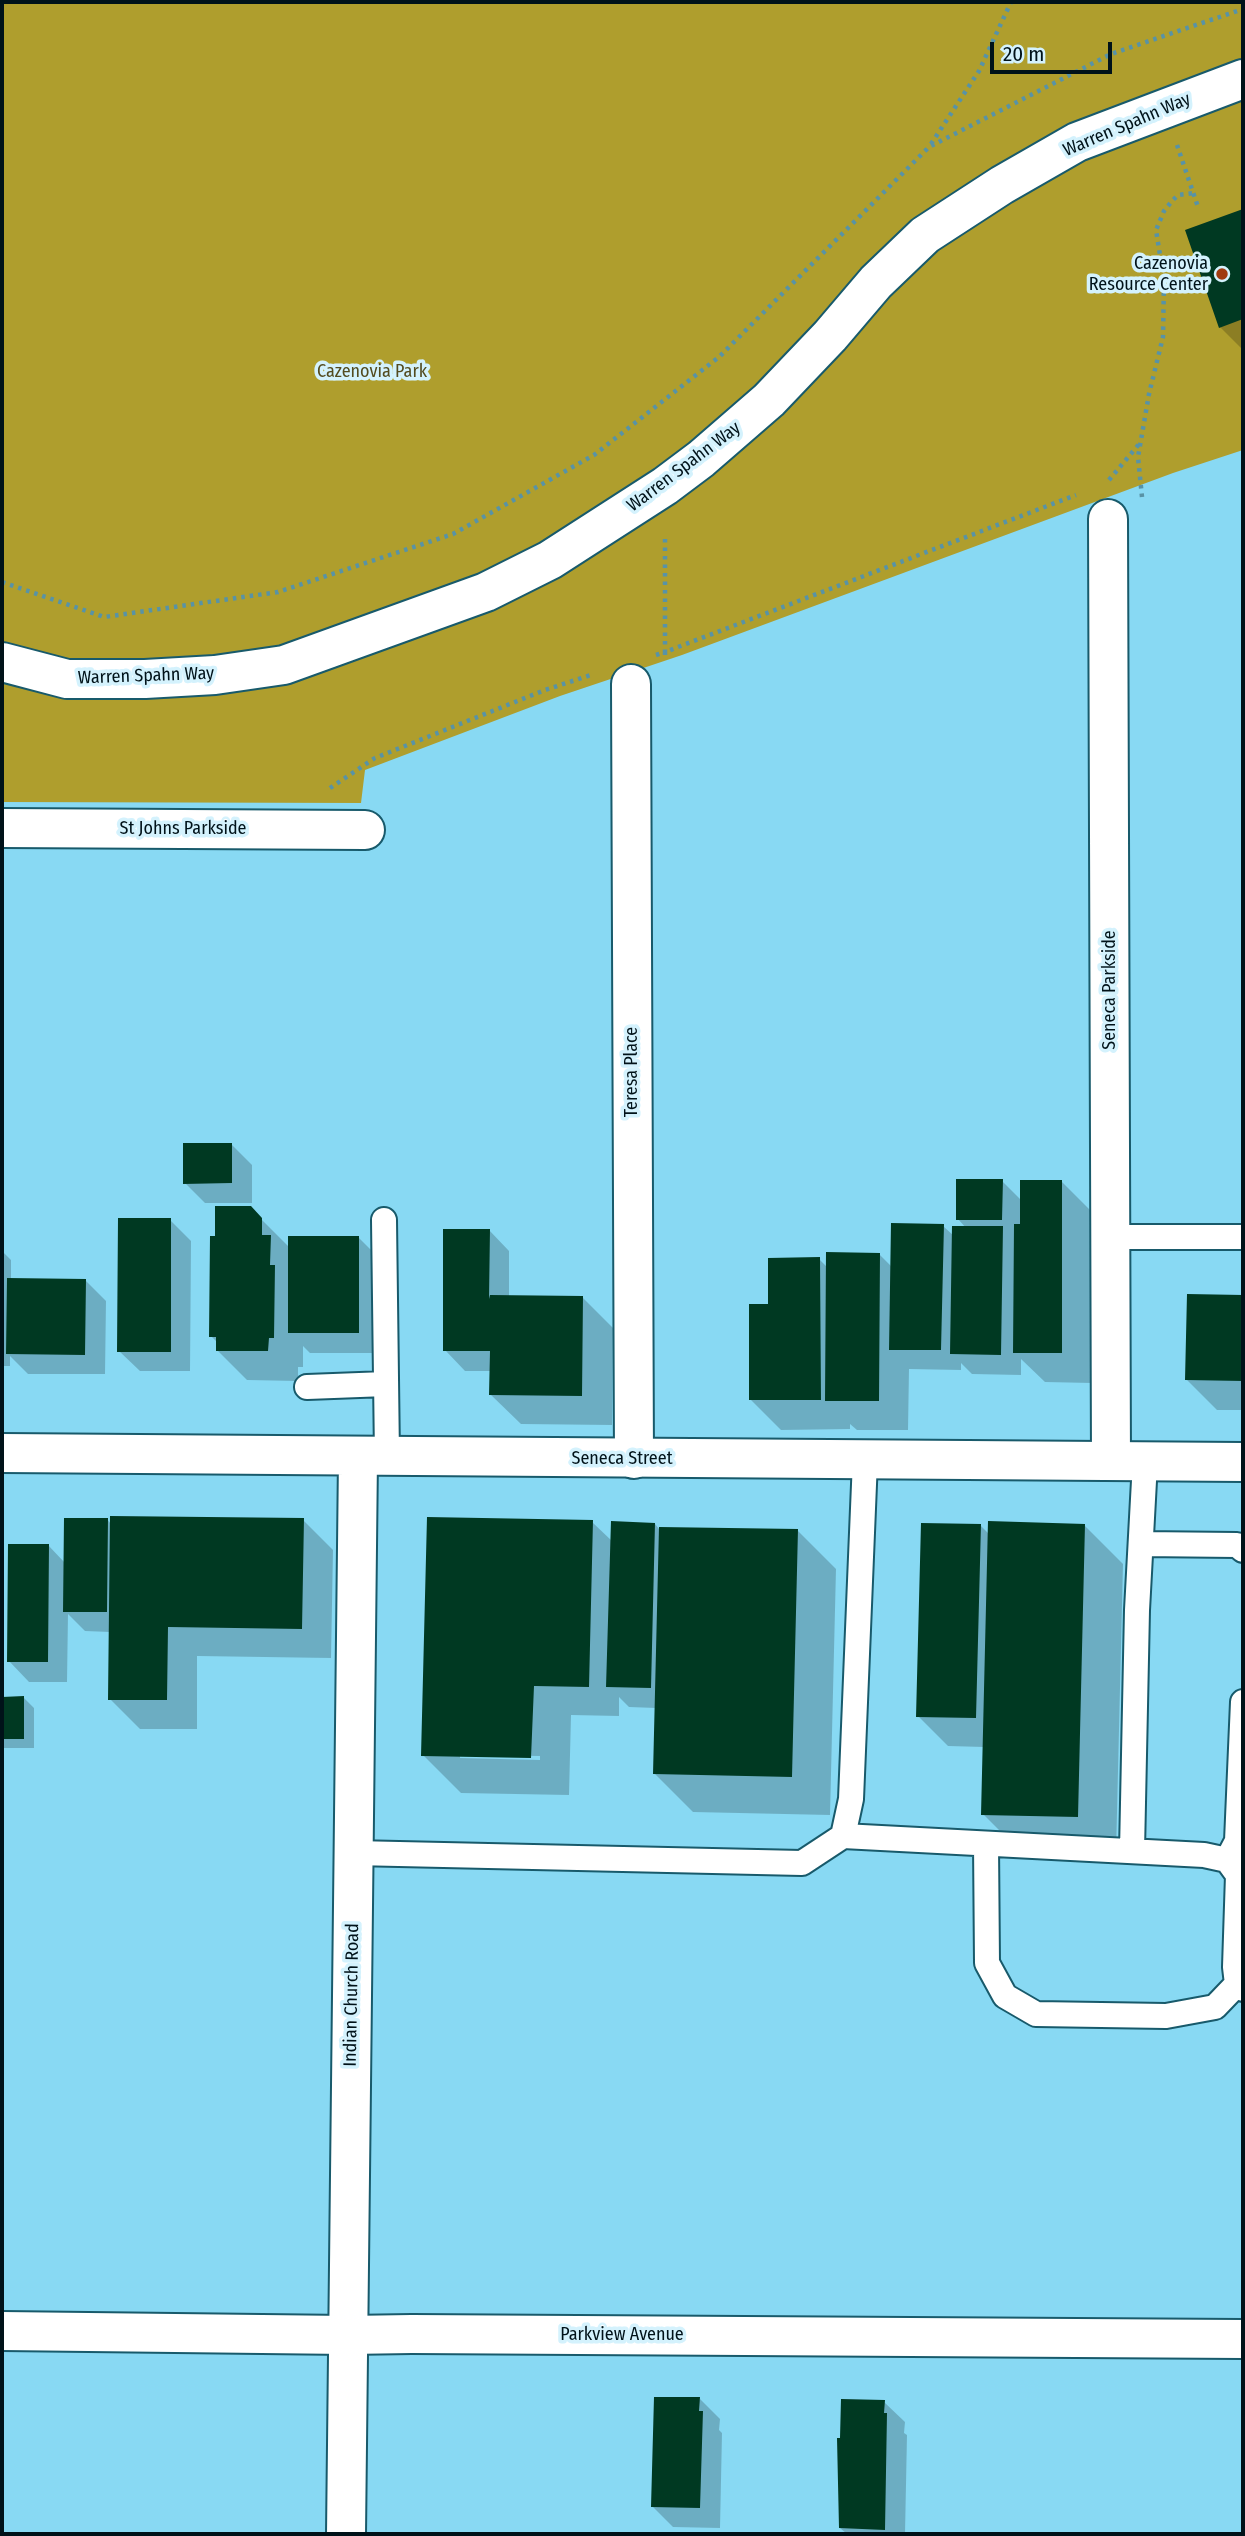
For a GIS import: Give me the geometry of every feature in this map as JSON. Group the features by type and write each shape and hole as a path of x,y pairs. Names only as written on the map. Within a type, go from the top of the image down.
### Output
{"street":[{"name":"Warren Spahn Way","path":"2,662 67,679 145,679 215,675 284,665 486,593 551,560 665,486 701,459 769,400 830,336 876,282 925,235 1077,142 1243,79"},
{"name":"Seneca Parkside","path":"1107,501 1110,1237 1128,1462"},
{"name":"Teresa Place","path":"628,671 634,1459"},
{"name":"St Johns Parkside","path":"2,828 365,830"},
{"name":"Seneca Street","path":"2,1453 1243,1462"},
{"name":"Indian Church Road","path":"346,2534 354,1853 372,1457"},
{"name":"Parkview Avenue","path":"2,2331 1243,2339"}],"lane":[{"path":"372,1457 386,1384 384,1220"},
{"path":"1110,1237 1243,1237"},
{"path":"307,1387 386,1384"},
{"path":"843,1836 851,1798 865,1460"},
{"path":"1128,1462 1141,1544 1132,1851"},
{"path":"1141,1544 1237,1545 1243,1550"},
{"path":"1227,1860 1237,1841 1243,1702"},
{"path":"354,1853 802,1863 843,1836 1204,1855 1227,1860 1238,1875 1235,1967 1240,1986 1215,2007 1166,2016 1036,2014 1005,1996 987,1963 986,1844"}],"path":[{"path":"2,582 104,617 278,592 453,534 594,455 719,357 929,147 979,71 1011,2"},
{"path":"929,147 1111,54 1243,9"},
{"path":"1173,133 1198,207"},
{"path":"1140,443 1107,501 1144,512 1138,457 1163,337 1164,280 1156,230 1171,201 1178,195 1194,192"},
{"path":"287,830 327,790 374,758 545,690 628,671 665,652 1080,493"},
{"path":"665,525 665,652"}],"green space":[{"name":"Cazenovia Park","path":"2,2 1243,2 1243,450 1173,473 682,655 560,696 365,770 361,803 2,802"}],"building":[{"name":"Cazenovia Resource Center","path":"1243,209 1243,319 1219,328 1185,230"},
{"path":"183,1143 232,1143 232,1183 183,1184"},
{"path":"956,1179 1003,1179 1002,1220 956,1220"},
{"path":"1020,1180 1062,1180 1062,1353 1013,1353 1014,1224 1020,1224"},
{"path":"215,1206 251,1206 262,1218 262,1235 271,1235 270,1265 275,1265 274,1338 269,1338 268,1351 216,1351 216,1337 209,1337 210,1236 215,1236"},
{"path":"118,1218 171,1218 171,1352 117,1352"},
{"path":"891,1223 944,1224 941,1350 889,1350"},
{"path":"952,1226 1003,1226 1001,1355 950,1354"},
{"path":"443,1229 490,1229 489,1299 490,1295 583,1296 582,1396 489,1395 490,1351 443,1351"},
{"path":"288,1236 359,1236 359,1333 288,1333"},
{"path":"826,1252 880,1253 879,1401 825,1401"},
{"path":"820,1257 821,1400 749,1400 749,1304 768,1304 768,1258"},
{"path":"7,1278 86,1279 85,1355 6,1354"},
{"path":"1187,1294 1243,1295 1243,1381 1185,1380"},
{"path":"110,1516 304,1518 302,1629 168,1627 167,1700 108,1700"},
{"path":"427,1517 593,1520 589,1687 534,1686 531,1758 421,1756"},
{"path":"64,1518 108,1518 107,1612 63,1612"},
{"path":"611,1521 655,1523 651,1688 606,1687"},
{"path":"988,1521 1085,1524 1078,1817 981,1815"},
{"path":"921,1523 981,1524 976,1718 916,1717"},
{"path":"659,1527 798,1529 792,1777 653,1774"},
{"path":"8,1544 49,1544 48,1662 7,1662"},
{"path":"24,1696 24,1739 2,1739 2,1697"},
{"path":"654,2397 700,2397 699,2411 703,2411 700,2508 651,2507"},
{"path":"841,2399 885,2400 885,2530 839,2528 837,2438 840,2438"}],"place":[{"name":"Cazenovia Resource Center","path":"1222,274"}]}
